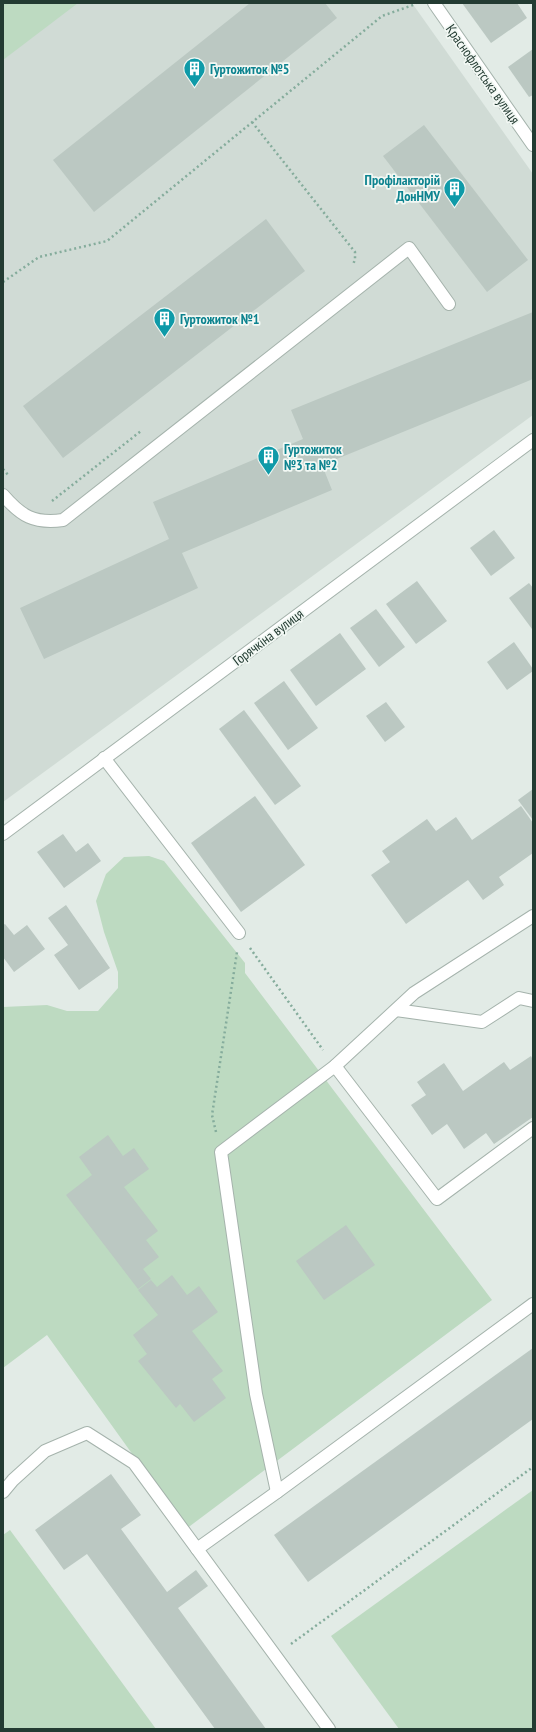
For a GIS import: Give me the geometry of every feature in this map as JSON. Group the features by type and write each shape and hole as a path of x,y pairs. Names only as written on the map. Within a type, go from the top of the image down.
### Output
{"street":[{"name":"Краснофлотська вулиця","path":"434,3 533,145"},
{"path":"3,495 13,507 27,517 38,521 50,522 63,520 408,248 450,304"},
{"name":"Горячкіна вулиця","path":"3,834 533,440"},
{"path":"104,758 239,933"},
{"path":"277,1492 256,1394 221,1152 335,1066 414,993 533,916"},
{"path":"396,1010 482,1022 519,998 533,1001"},
{"path":"335,1066 437,1199 533,1128"},
{"path":"196,1549 277,1492 533,1304"},
{"path":"3,1492 13,1480 45,1451 87,1433 134,1463 329,1729"}],"path":[{"path":"3,282 39,257 107,241 382,16 412,4 422,3"},
{"path":"252,122 355,252 354,264 347,269"},
{"path":"48,504 142,430"},
{"path":"3,469 12,480"},
{"path":"239,933 335,1066"},
{"path":"221,1152 212,1115 239,933"},
{"path":"275,1656 533,1467"}],"shaded area":[{"path":"3,3 412,3 533,174 533,415 3,802"}],"green space":[{"path":"3,3 78,3 3,60"},
{"path":"149,856 164,861 245,963 245,973 492,1300 186,1529 47,1335 3,1368 3,1007 47,1005 67,1011 98,1011 118,988 118,972 104,932 96,901 106,874 124,857"},
{"path":"533,1490 533,1729 399,1729 331,1636"},
{"path":"10,1530 156,1729 3,1729 3,1535"}],"building":[{"name":"Гуртожиток №5","path":"250,3 325,3 337,18 94,212 53,160"},
{"path":"462,3 517,3 527,18 491,43"},
{"path":"533,49 533,95 529,97 508,67"},
{"name":"Профілакторій ДонНМУ","path":"424,125 528,260 487,292 383,156"},
{"name":"Гуртожиток №1","path":"266,219 305,271 63,458 23,406"},
{"name":"Гуртожиток №3 та №2","path":"533,312 533,379 322,465 332,490 182,553 198,588 44,659 20,608 169,539 153,502 303,439 291,410"},
{"path":"494,530 515,558 491,576 470,548"},
{"path":"417,581 447,621 416,644 386,604"},
{"path":"529,583 533,588 532,629 509,598"},
{"path":"376,609 405,647 379,667 350,628"},
{"path":"340,633 366,669 316,706 290,670"},
{"path":"514,642 533,671 507,690 487,662"},
{"path":"284,681 318,728 288,750 254,703"},
{"path":"386,702 405,727 385,742 366,716"},
{"path":"244,710 301,786 275,805 219,729"},
{"path":"533,789 533,820 518,800"},
{"path":"255,796 305,865 241,912 191,843"},
{"path":"521,806 533,823 533,853 499,877 504,885 483,900 468,880 406,924 371,875 390,862 382,851 427,819 436,831 456,817 472,840"},
{"path":"63,834 76,852 88,843 101,861 64,888 37,852"},
{"path":"66,905 110,968 79,990 54,955 68,945 48,918"},
{"path":"5,924 14,935 27,925 45,949 14,972 3,957 3,925"},
{"path":"531,1056 533,1060 533,1117 494,1144 486,1133 464,1149 447,1124 432,1135 411,1105 426,1095 417,1082 444,1063 463,1091 504,1062 510,1070"},
{"path":"108,1135 123,1156 134,1148 149,1169 124,1187 158,1231 146,1240 159,1257 143,1269 151,1279 138,1289 66,1195 92,1175 79,1157"},
{"path":"346,1225 375,1265 324,1300 296,1261"},
{"path":"172,1275 187,1295 199,1286 218,1312 192,1331 223,1371 212,1379 226,1398 194,1422 180,1404 176,1408 138,1361 147,1354 133,1335 158,1315 138,1290 151,1280 157,1287"},
{"path":"533,1348 533,1419 308,1582 274,1535"},
{"path":"111,1474 141,1515 121,1529 167,1592 196,1570 208,1586 178,1608 266,1729 215,1729 87,1554 64,1570 35,1530"}],"place":[{"name":"Гуртожиток №5","path":"195,88"},
{"name":"Профілакторій ДонНМУ","path":"455,208"},
{"name":"Гуртожиток №1","path":"164,338"},
{"name":"Гуртожиток №3 та №2","path":"269,476"}]}
